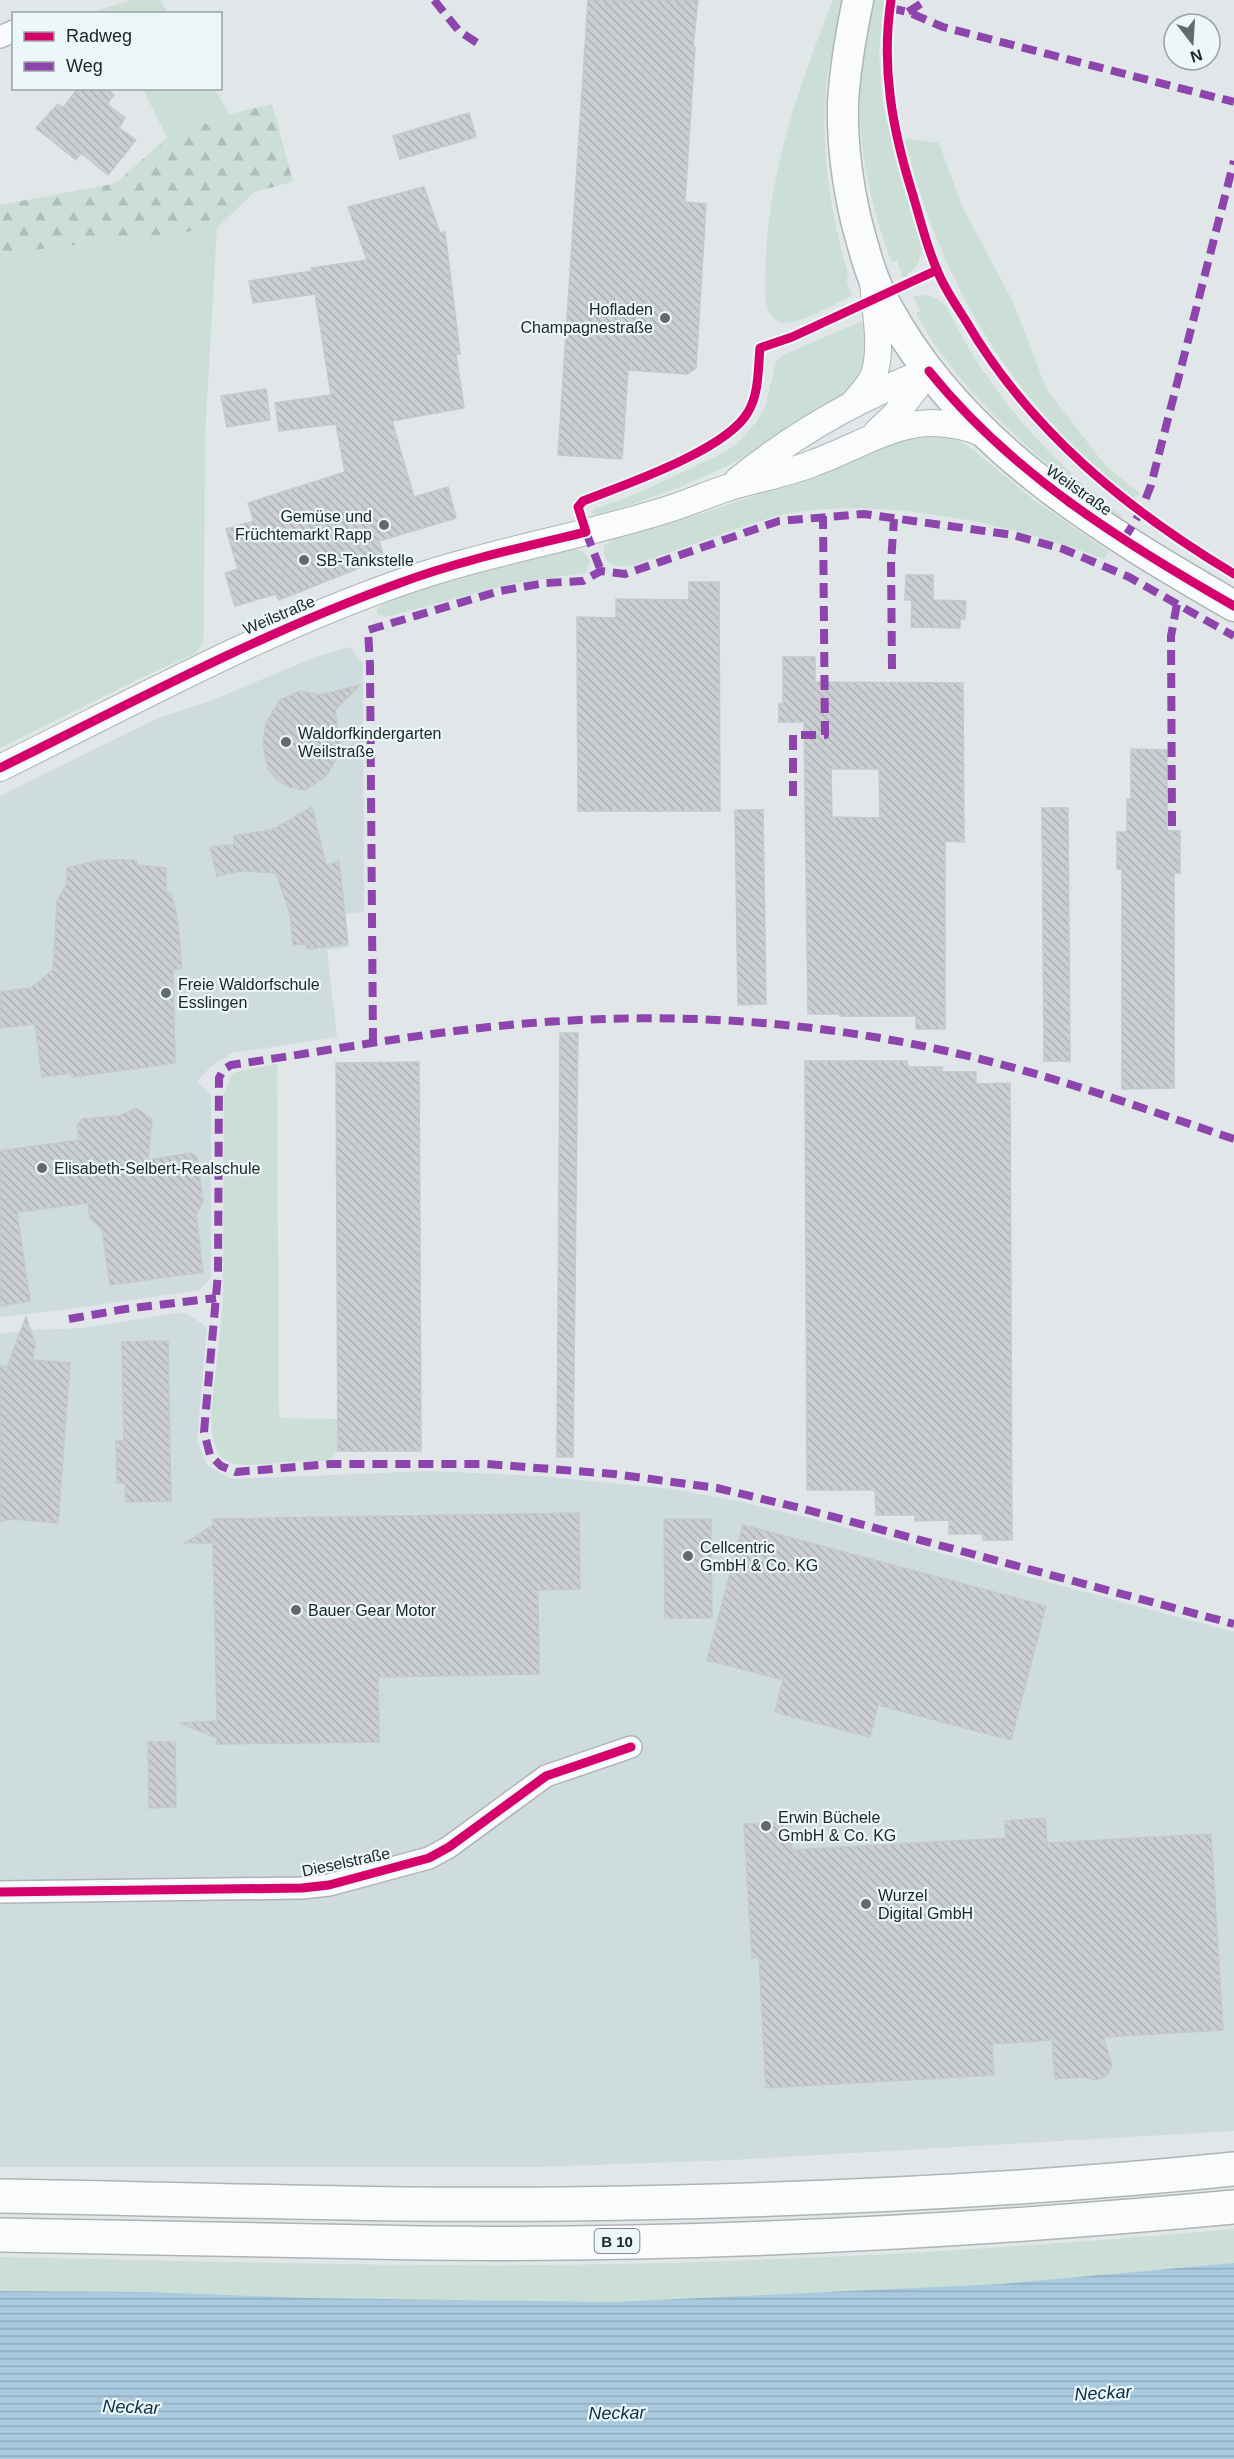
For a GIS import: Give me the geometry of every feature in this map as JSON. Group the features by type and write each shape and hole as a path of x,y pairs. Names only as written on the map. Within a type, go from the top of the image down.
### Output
{"highway":[{"path":"0,2196 562,2204 862,2195 1084,2182 1234,2169"},
{"name":"B 10","path":"0,2235 423,2243 708,2239 974,2228 1234,2207"}],"main road":[{"path":"858,0 845,78 843,133 852,202 873,274 887,309 889,338 929,371"},
{"name":"Weilstraße","path":"929,371 987,435 1032,475 1087,515 1234,606"}],"street":[{"path":"851,406 874,375 889,338"},
{"path":"873,436 895,415 929,371"},
{"name":"Weilstraße","path":"729,488 777,450 851,406 887,387 929,371"},
{"name":"Weilstraße","path":"0,768 216,660 302,621 399,583 476,559 639,518 729,488 809,465 873,436 907,425 936,422 987,435"},
{"name":"Dieselstraße","path":"0,1892 302,1888 329,1885 429,1858 449,1847 546,1776 631,1747"}],"shaded area":[{"name":"Freie Waldorfschule Esslingen","path":"349,647 363,663 364,912 345,914 349,947 327,950 337,1037 232,1053 210,1067 197,1082 211,1095 211,1277 200,1290 0,1317 0,796 158,718 207,702 316,657"},
{"path":"184,1312 207,1327 197,1441 207,1465 232,1479 430,1471 541,1476 673,1489 810,1518 1234,1632 1234,2131 733,2160 540,2167 0,2167 0,1334 30,1330 83,1328"}],"green space":[{"path":"132,0 160,0 167,12 92,12"},
{"path":"833,0 845,0 828,72 825,98 825,150 831,201 849,277 846,279 852,295 814,315 792,322 783,322 772,316 765,299 769,220 783,146 793,110"},
{"path":"871,0 884,0 879,52 883,105 922,250 917,266 903,278 897,261 892,263 884,240 871,193 862,146 860,73"},
{"path":"143,90 215,90 230,114 167,138"},
{"path":"272,104 293,182 254,192 217,228 0,254 0,205 117,182 167,138 230,114"},
{"path":"904,138 939,143 962,206 1013,302 1046,388 1105,465 1141,494 1132,498 1128,496 1086,458 1048,419 1015,378 986,336 960,291 939,243 920,192"},
{"path":"217,228 205,436 204,633 202,645 194,654 0,748 0,254"},
{"path":"927,295 938,299 946,306 966,344 1010,408 1062,465 1122,517 1119,518 1061,475 980,401 956,373 916,313 920,311 913,296"},
{"path":"862,321 868,348 866,365 862,375 850,391 834,403 757,451 706,476 654,497 597,515 592,513 594,509 636,494 721,454 738,443 757,421 766,405 776,361 783,355"},
{"path":"921,432 955,438 972,449 1034,500 1109,552 1104,559 1030,535 949,517 908,511 828,509 772,517 634,565 612,564 608,562 604,553 604,546 616,538 732,503"},
{"path":"564,549 586,554 590,562 585,573 515,583 385,617 377,614 377,610 386,603 406,594"},
{"path":"277,1064 279,1418 338,1419 338,1451 328,1461 296,1461 260,1465 235,1464 226,1461 215,1445 211,1414 223,1302 224,1094 232,1074"},
{"path":"1234,2229 1234,2263 1000,2284 612,2302 0,2291 0,2257 388,2265 621,2264 928,2252"}],"water":[{"name":"Neckar","path":"1234,2263 1234,2459 0,2459 0,2291 612,2302 1000,2284"}],"building":[{"path":"588,0 698,0 693,47 695,47 685,202 706,204 696,368 687,374 628,370 622,459 558,455"},
{"path":"76,90 108,90 114,95 107,104 125,118 119,128 136,140 108,175 81,153 76,160 36,128 58,104 63,108"},
{"path":"469,113 476,137 400,159 393,136"},
{"path":"424,187 440,233 445,232 460,354 456,354 464,408 392,421 414,497 448,487 456,518 379,541 384,558 279,600 276,594 235,606 225,573 238,569 226,529 254,521 248,503 345,472 336,424 279,431 275,403 331,395 315,294 253,303 249,281 312,271 311,268 367,260 348,207"},
{"path":"266,389 270,420 227,427 221,396"},
{"path":"906,575 933,575 933,600 966,601 965,619 960,619 960,628 911,627 912,600 905,600"},
{"path":"689,582 719,582 720,811 578,811 577,617 616,618 616,599 689,600"},
{"path":"783,657 815,657 815,682 963,683 964,842 945,841 945,1029 916,1029 916,1016 808,1014 804,722 779,722 779,704 783,704","holes":["831,769 879,769 880,818 832,817"]},
{"name":"Waldorfkindergarten Weilstraße","path":"360,685 335,710 340,741 335,761 326,776 305,790 289,787 277,780 268,769 263,743 266,723 280,700 300,691 320,695"},
{"path":"1131,749 1167,750 1167,831 1180,831 1180,873 1174,873 1174,1088 1122,1089 1122,869 1117,869 1117,832 1127,832 1127,799 1131,799"},
{"name":"Freie Waldorfschule Esslingen","path":"312,807 326,865 339,861 348,944 307,949 306,944 293,945 290,914 276,873 241,871 217,876 210,847 234,845 234,836 272,830"},
{"path":"1042,808 1068,808 1070,1061 1044,1061"},
{"path":"735,810 763,810 766,1004 738,1005"},
{"name":"Freie Waldorfschule Esslingen","path":"101,860 136,860 137,865 166,868 166,892 171,894 177,916 182,968 173,970 175,1063 72,1077 71,1073 42,1077 35,1024 0,1028 0,992 31,988 53,970 57,902 67,883 67,868"},
{"path":"560,1033 578,1033 573,1457 557,1457"},
{"path":"805,1061 907,1061 908,1067 942,1067 942,1072 976,1072 976,1084 1010,1083 1012,1540 983,1540 983,1534 949,1534 949,1520 915,1521 915,1515 876,1515 875,1490 807,1490"},
{"path":"419,1062 421,1451 338,1451 336,1063"},
{"path":"136,1108 152,1119 148,1160 191,1153 197,1158 203,1201 196,1215 203,1272 110,1285 102,1229 90,1218 88,1203 17,1212 30,1301 0,1306 0,1151 79,1140 77,1125 82,1119 120,1116"},
{"path":"26,1317 35,1343 33,1360 70,1363 58,1523 13,1519 0,1522 0,1366 7,1367"},
{"path":"168,1341 171,1501 126,1502 125,1483 117,1483 116,1441 124,1441 122,1342"},
{"path":"579,1513 580,1589 538,1590 539,1674 378,1677 379,1742 217,1744 217,1738 180,1723 217,1721 213,1543 185,1543 213,1525 213,1519"},
{"name":"Cellcentric GmbH & Co. KG","path":"664,1519 711,1519 712,1618 665,1618"},
{"path":"743,1525 1046,1606 1011,1740 878,1705 870,1737 775,1712 783,1680 707,1660"},
{"path":"148,1742 175,1742 176,1807 149,1808"},
{"path":"1045,1818 1047,1843 1211,1834 1223,2030 1103,2037 1112,2065 1107,2075 1097,2080 1083,2077 1055,2079 1052,2040 992,2044 994,2075 766,2088 759,1958 752,1958 744,1824 790,1822 792,1850 1006,1838 1005,1821"}],"marked path":[{"path":"434,0 459,31 479,44"},
{"path":"908,12 927,0"},
{"path":"890,8 908,12 943,27 1234,102"},
{"path":"1124,539 1140,513 1151,485 1234,161"},
{"path":"373,1043 368,630 500,591 545,583 583,581 601,571 625,574 779,521 864,514 1013,535 1063,549 1129,577 1234,636"},
{"path":"793,796 793,735 825,735 823,516"},
{"path":"892,669 891,562 894,519"},
{"path":"586,532 601,571"},
{"path":"1172,826 1171,636 1177,604"},
{"path":"1234,1139 1076,1086 1012,1067 929,1047 825,1030 720,1020 615,1019 520,1024 437,1033 231,1065 223,1070 219,1078 218,1274 204,1432 210,1455 221,1466 236,1472 331,1464 487,1464 614,1474 717,1488 804,1509 1234,1624"},
{"path":"69,1319 125,1309 216,1298"}],"cycle path":[{"path":"891,0 887,49 894,121 926,241 950,296 991,361 1050,432 1084,464 1156,523 1234,574"},
{"path":"0,768 196,670 346,604 443,568 586,532 578,507 583,501 673,465 719,440 737,426 752,405 760,348 792,337 937,270"},
{"path":"929,371 961,408 996,442 1070,503 1151,557 1234,606"},
{"path":"0,1892 302,1888 329,1885 429,1858 449,1847 546,1776 631,1747"}],"place":[{"name":"Hofladen Champagnestraße","path":"665,318"},
{"name":"Gemüse und Früchtemarkt Rapp","path":"384,525"},
{"name":"SB-Tankstelle","path":"304,560"},
{"name":"Waldorfkindergarten Weilstraße","path":"286,742"},
{"name":"Freie Waldorfschule Esslingen","path":"166,993"},
{"name":"Elisabeth-Selbert-Realschule","path":"42,1168"},
{"name":"Cellcentric GmbH & Co. KG","path":"688,1556"},
{"name":"Bauer Gear Motor","path":"296,1610"},
{"name":"Erwin Büchele GmbH & Co. KG","path":"766,1826"},
{"name":"Wurzel Digital GmbH","path":"866,1904"}]}
